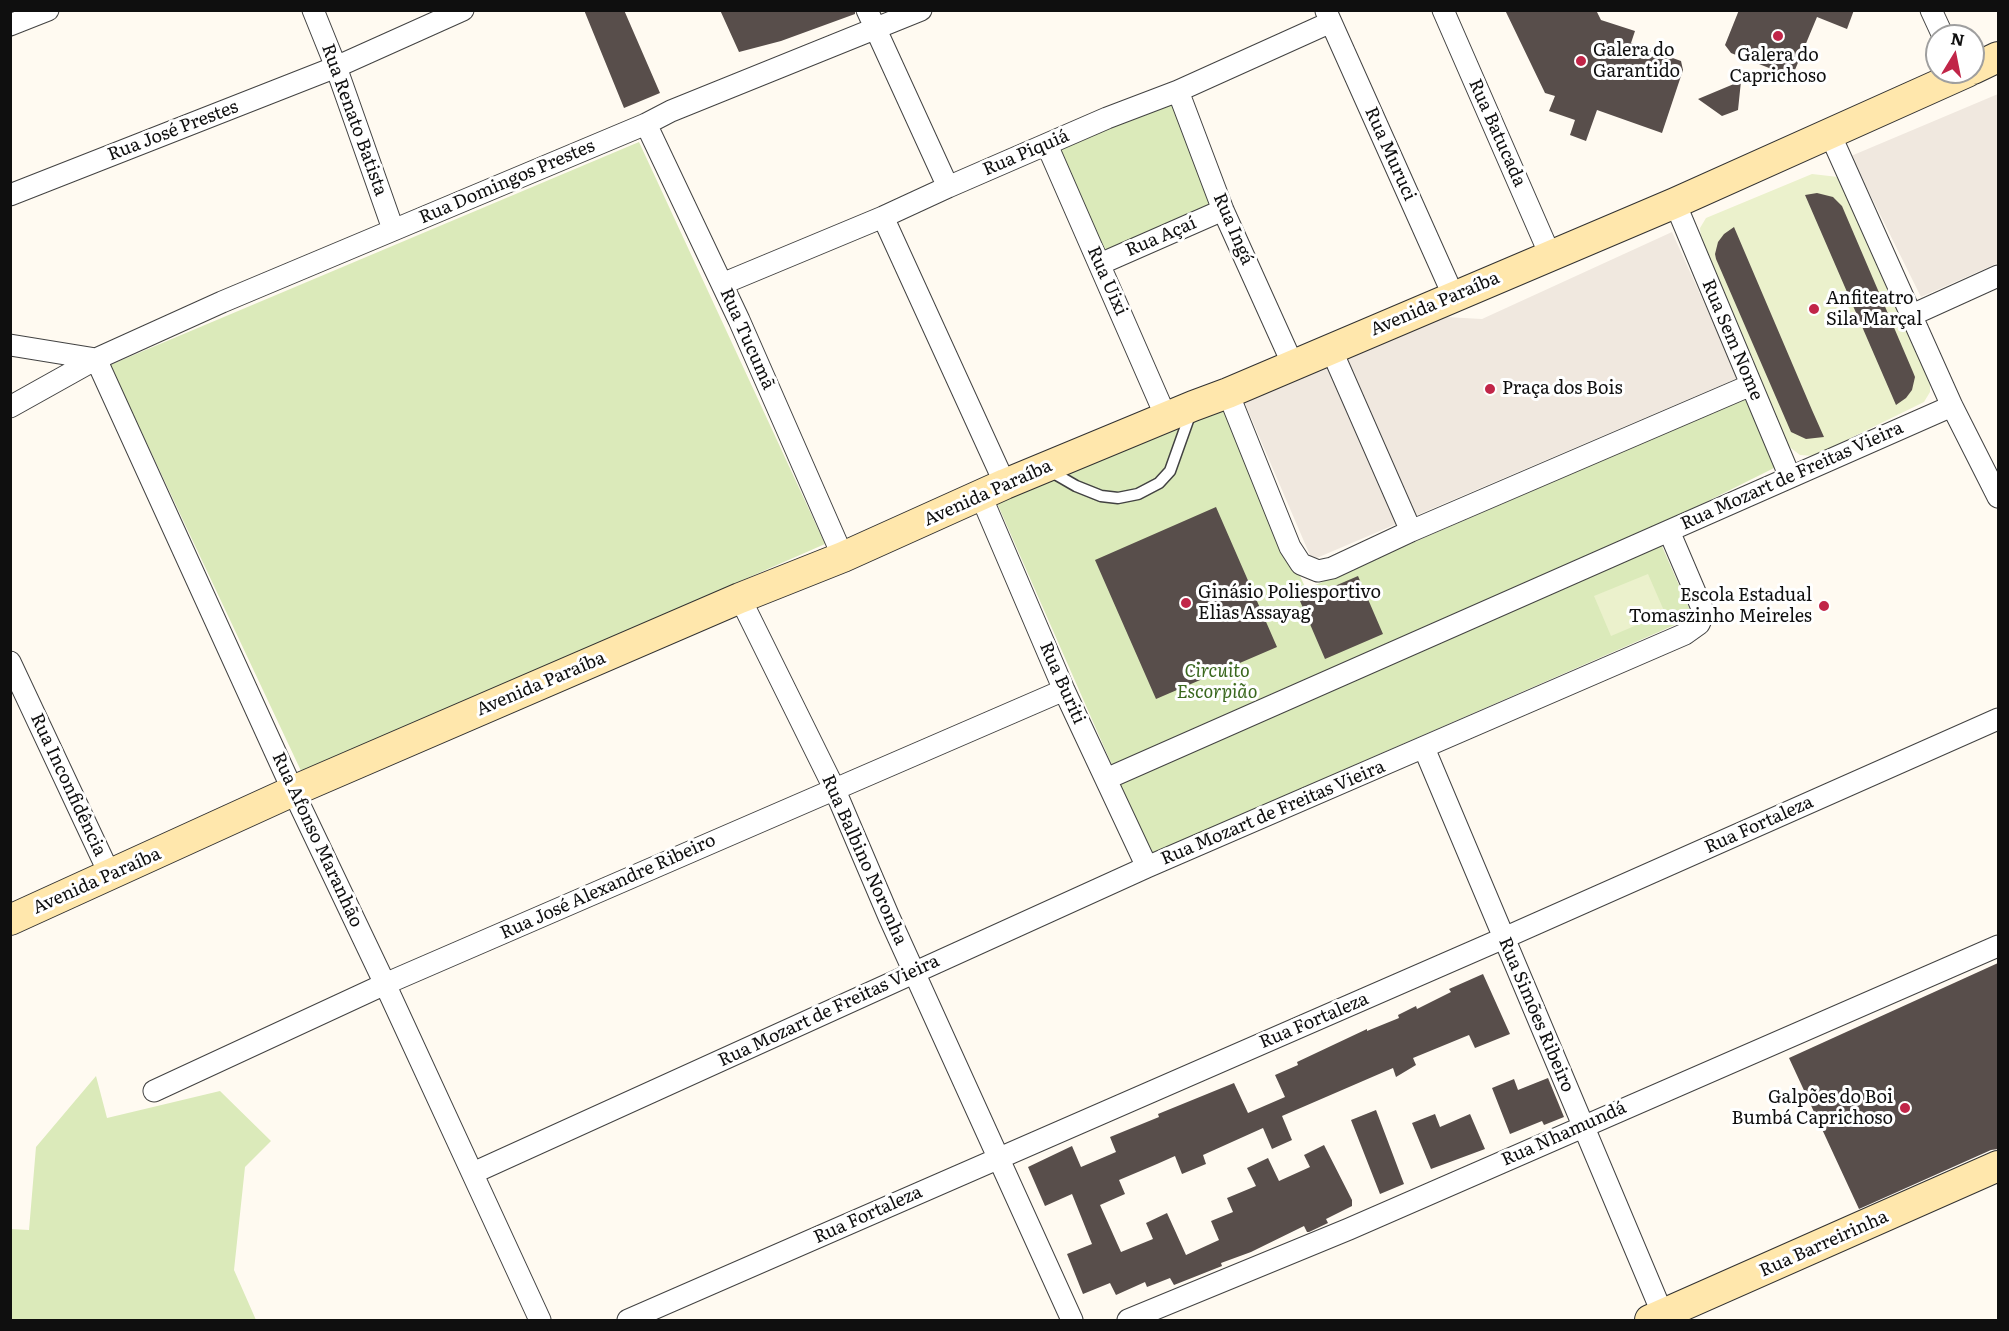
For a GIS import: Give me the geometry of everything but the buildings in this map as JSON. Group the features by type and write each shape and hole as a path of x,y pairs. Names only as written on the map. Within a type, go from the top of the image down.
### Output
{"street":[{"path":"10,26 48,10"},
{"name":"Rua Renato Batista","path":"313,10 336,67 393,229"},
{"name":"Rua José Prestes","path":"10,195 336,67 463,10"},
{"name":"Rua Domingos Prestes","path":"10,407 96,359 222,302 646,124 871,20 921,10"},
{"name":"Rua Batucada","path":"1443,10 1550,255"},
{"path":"1931,10 1937,24"},
{"name":"Rua Piquiá","path":"722,284 883,217 1107,118 1178,91 1328,16"},
{"name":"Rua Muruci","path":"1328,16 1454,297"},
{"path":"871,20 948,187"},
{"name":"Avenida Paraíba","path":"10,920 293,791 740,598 843,557 993,490 1676,203 1939,84"},
{"name":"Rua Ingá","path":"1178,91 1223,210 1293,365"},
{"name":"Rua Tucumã","path":"646,124 722,284 843,557"},
{"path":"1830,134 1952,406 1998,497"},
{"name":"Rua Uixi","path":"1047,145 1100,264 1179,411"},
{"name":"Rua Sem Nome","path":"1676,203 1791,477"},
{"name":"Rua Açaí","path":"1100,264 1223,210"},
{"name":"Rua Buriti","path":"883,217 993,490 1064,690 1147,867"},
{"path":"1912,315 1998,276"},
{"path":"10,345 96,359"},
{"path":"1331,349 1411,531"},
{"name":"Rua Afonso Maranhão","path":"96,359 293,791 540,1320"},
{"path":"1228,393 1290,547 1301,564 1312,570 1324,571 1411,531 1751,385"},
{"name":"Rua Mozart de Freitas Vieira","path":"473,1173 1147,867 1684,633 1699,624 1703,616 1703,609 1669,531 1952,406"},
{"path":"1106,779 1669,531"},
{"name":"Rua Balbino Noronha","path":"740,598 834,788 914,972 1072,1320"},
{"name":"Rua Inconfidência","path":"10,662 110,875"},
{"name":"Rua José Alexandre Ribeiro","path":"154,1091 385,984 1064,690"},
{"name":"Rua Fortaleza","path":"628,1320 1504,939 1998,719"},
{"name":"Rua Simões Ribeiro","path":"1424,748 1582,1126 1656,1318"},
{"name":"Rua Nhamundá","path":"1128,1320 1349,1229 1998,946"},
{"name":"Rua Barreirinha","path":"1656,1318 1998,1166"}],"lane":[{"path":"1045,468 1076,486 1101,496 1118,498 1138,494 1159,483 1170,471 1182,442 1179,411"}],"green space":[{"path":"1171,100 1214,206 1101,258 1054,148"},
{"path":"639,142 825,544 302,773 110,365"},
{"name":"Anfiteatro Sila Marçal","path":"1812,174 1838,177 1930,378 1930,392 1924,402 1814,456 1800,455 1787,445 1701,239 1700,228 1706,218"},
{"name":"Circuito Escorpião","path":"1746,398 1776,467 1654,528 1693,617 1151,854 997,503 1222,406 1306,589"},
{"path":"1648,574 1665,613 1611,636 1594,596"},
{"path":"96,1076 107,1118 220,1091 271,1141 245,1167 234,1270 256,1320 11,1320 11,1229 29,1230 36,1147"}],"shaded area":[{"path":"1998,94 1998,263 1921,297 1851,156"},
{"name":"Praça dos Bois","path":"1672,232 1738,378 1312,560 1243,399 1427,316 1482,319"}],"place":[{"name":"Galera do Caprichoso","path":"1778,36"},
{"name":"Galera do Garantido","path":"1581,61"},
{"name":"Anfiteatro Sila Marçal","path":"1814,309"},
{"name":"Praça dos Bois","path":"1490,389"},
{"name":"Ginásio Poliesportivo Elias Assayag","path":"1186,603"},
{"name":"Escola Estadual Tomaszinho Meireles","path":"1824,606"},
{"name":"Galpões do Boi Bumbá Caprichoso","path":"1905,1108"}]}
